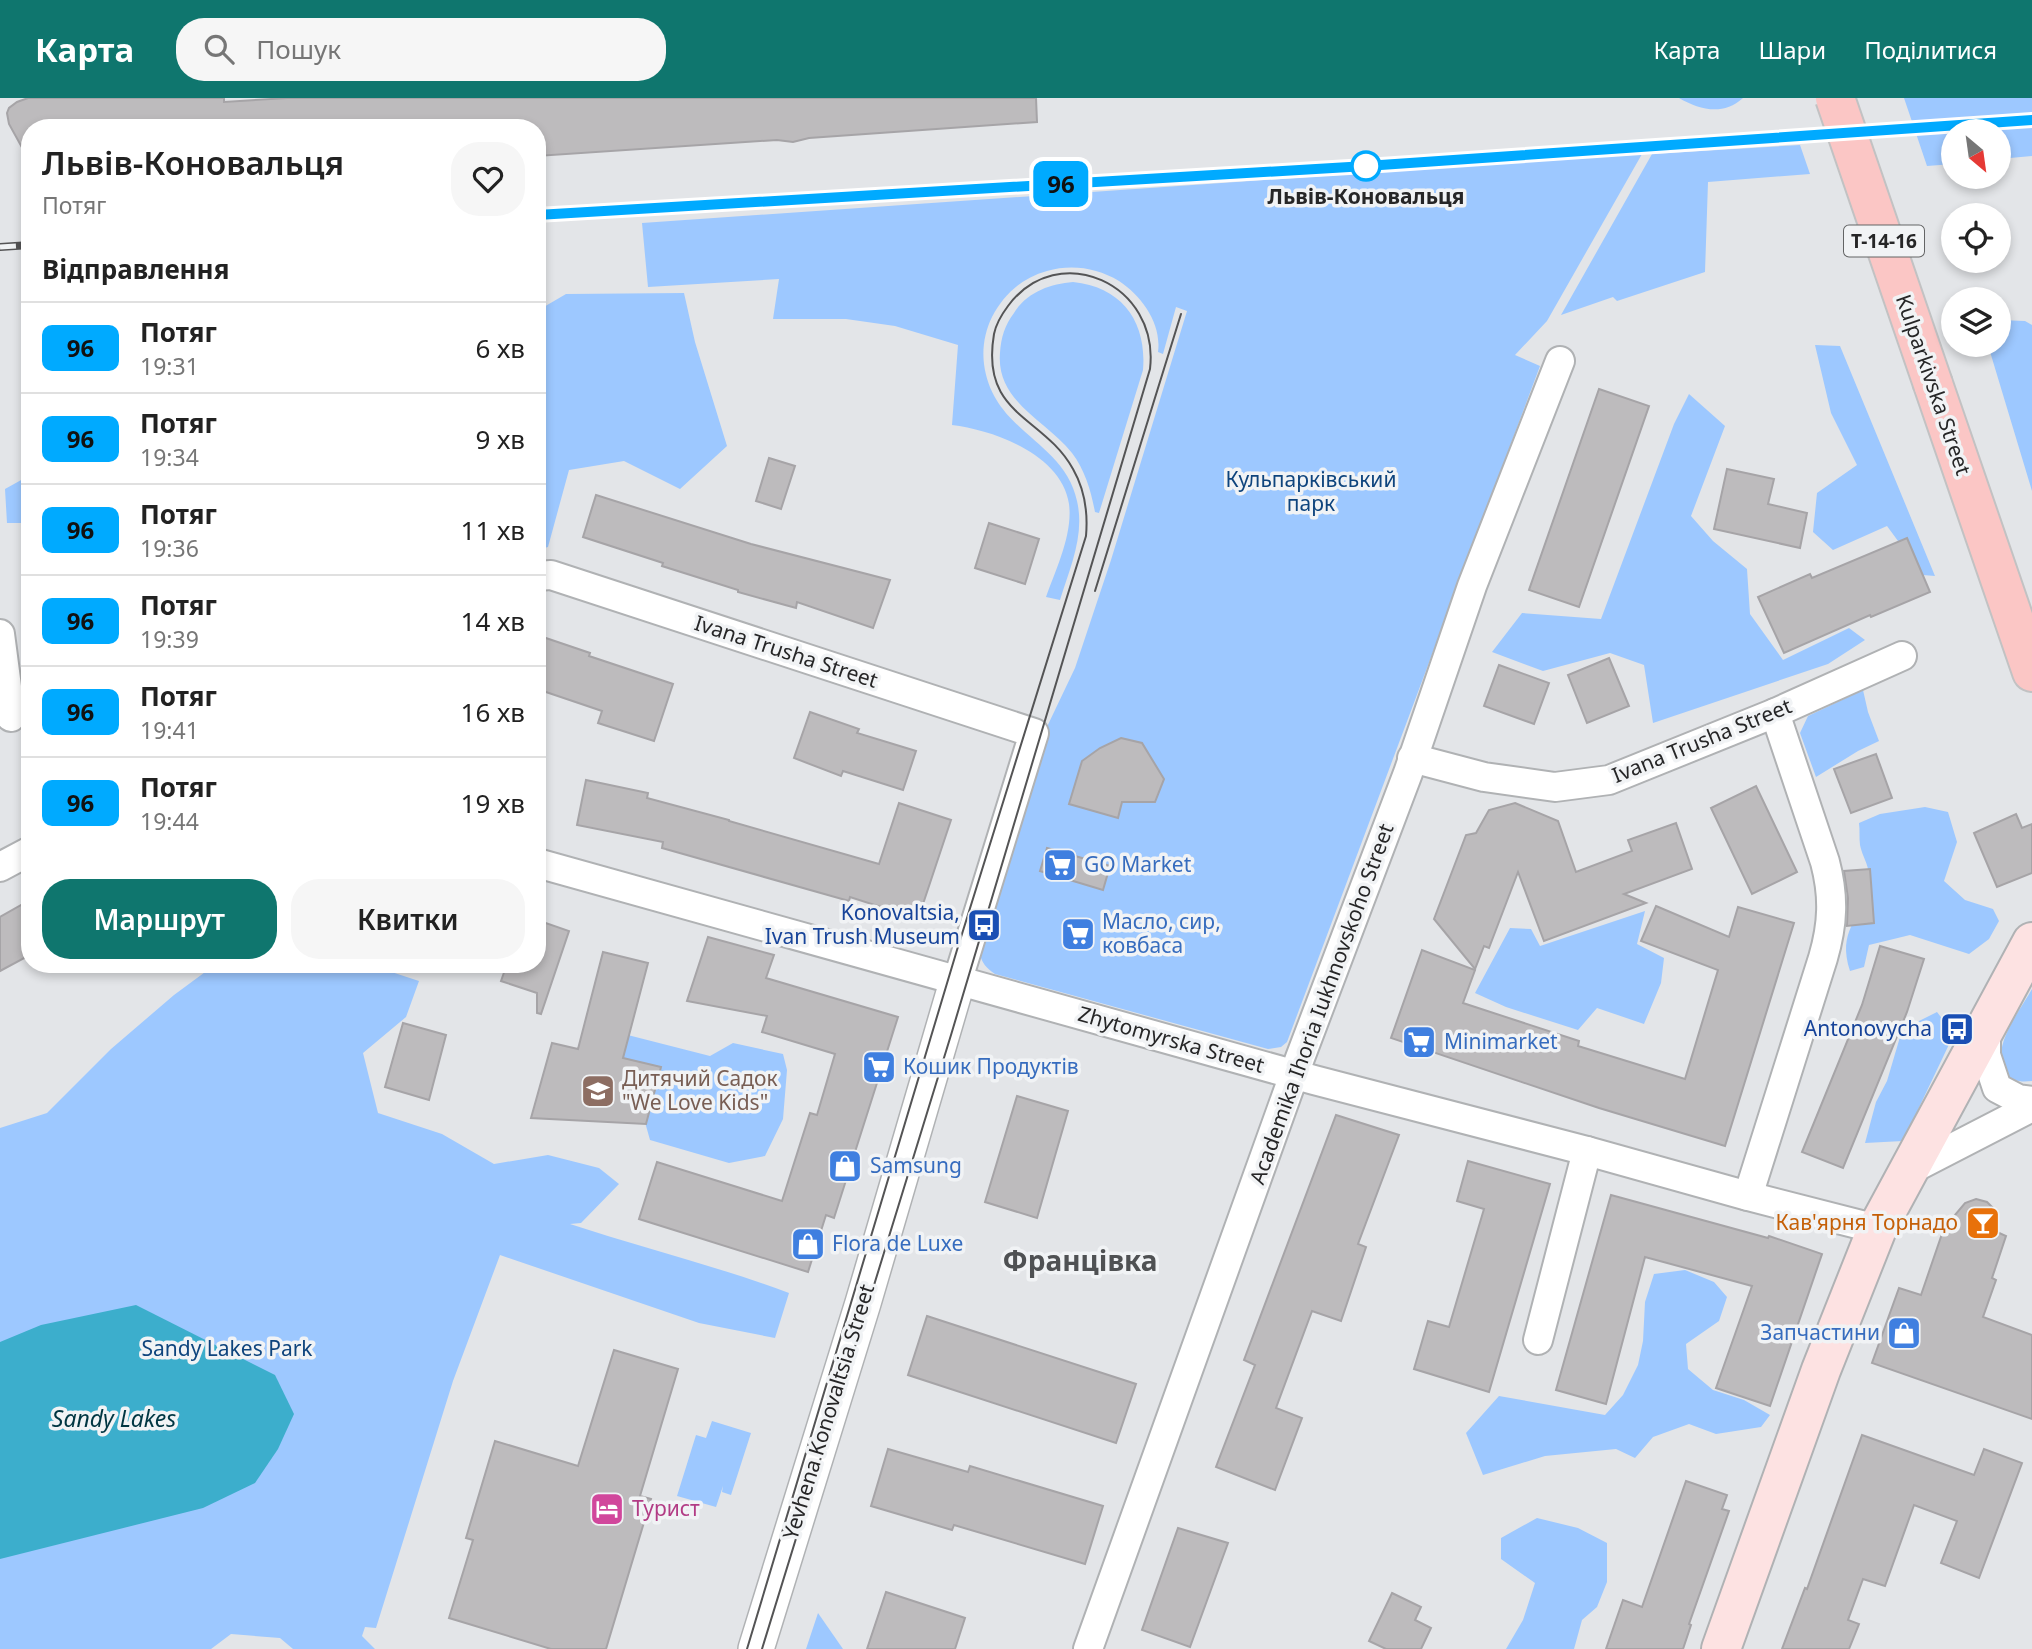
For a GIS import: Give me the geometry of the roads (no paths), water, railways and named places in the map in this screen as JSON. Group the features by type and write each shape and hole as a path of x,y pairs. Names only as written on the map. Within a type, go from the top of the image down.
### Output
{"main road":[{"name":"Kulparkivska Street","path":"1835,98 2028,651"},
{"path":"1721,1649 1821,1370 1877,1229 2032,942"}],"street":[{"name":"Academika Ihoria Iukhnovskoho Street","path":"1088,1649 1472,586 1560,361"},
{"name":"Ivana Trusha Street","path":"546,575 1034,733"},
{"path":"0,634 14,718"},
{"name":"Ivana Trusha Street","path":"1412,758 1484,776 1555,787 1609,780 1774,713 1902,656"},
{"path":"1748,1196 1827,946 1833,911 1832,886 1825,862 1774,713"},
{"name":"Yevhena Konovaltsia Street","path":"756,1649 1034,733"},
{"path":"0,867 21,855"},
{"name":"Zhytomyrska Street","path":"546,865 1295,1074 1877,1229"},
{"path":"1986,1025 1986,1055 1997,1088 2018,1099 2032,1101"},
{"path":"1906,1172 2032,1107"},
{"path":"1538,1340 1587,1151"}],"water":[{"name":"Sandy Lakes","path":"136,1305 275,1375 294,1414 278,1449 255,1483 203,1508 0,1559 0,1342 41,1325"}],"tram line":[{"path":"747,1649 957,950 1086,536 1085,502 1073,469 1060,451 1005,399 996,382 992,361 995,330 1008,306 1029,286 1053,275 1078,274 1102,280 1123,294 1139,314 1149,339 1150,369 951,1035 762,1649"},
{"path":"1095,591 1181,314"}],"railway":[{"path":"546,214 1366,166 2032,120"},
{"path":"0,247 21,246"}],"train":[{"name":"96","path":"546,214 1366,166 2032,120"}],"place":[{"name":"Львів-Коновальця","path":"1366,166"},
{"name":"GO Market","path":"1060,865"},
{"name":"Konovaltsia, Ivan Trush Museum","path":"984,925"},
{"name":"Масло, сир, ковбаса","path":"1078,934"},
{"name":"Antonovycha","path":"1957,1029"},
{"name":"Minimarket","path":"1419,1042"},
{"name":"Кошик Продуктів","path":"879,1067"},
{"name":"Дитячий Садок \"We Love Kids\"","path":"598,1091"},
{"name":"Samsung","path":"845,1166"},
{"name":"Кав'ярня Торнадо","path":"1983,1223"},
{"name":"Flora de Luxe","path":"808,1244"},
{"name":"Запчастини","path":"1904,1333"},
{"name":"Турист","path":"607,1509"}],"district":[{"name":"Францівка","path":"1080,1261"}],"park label":[{"name":"Кульпарківський парк","path":"1311,492"},
{"name":"Sandy Lakes Park","path":"227,1349"}]}
